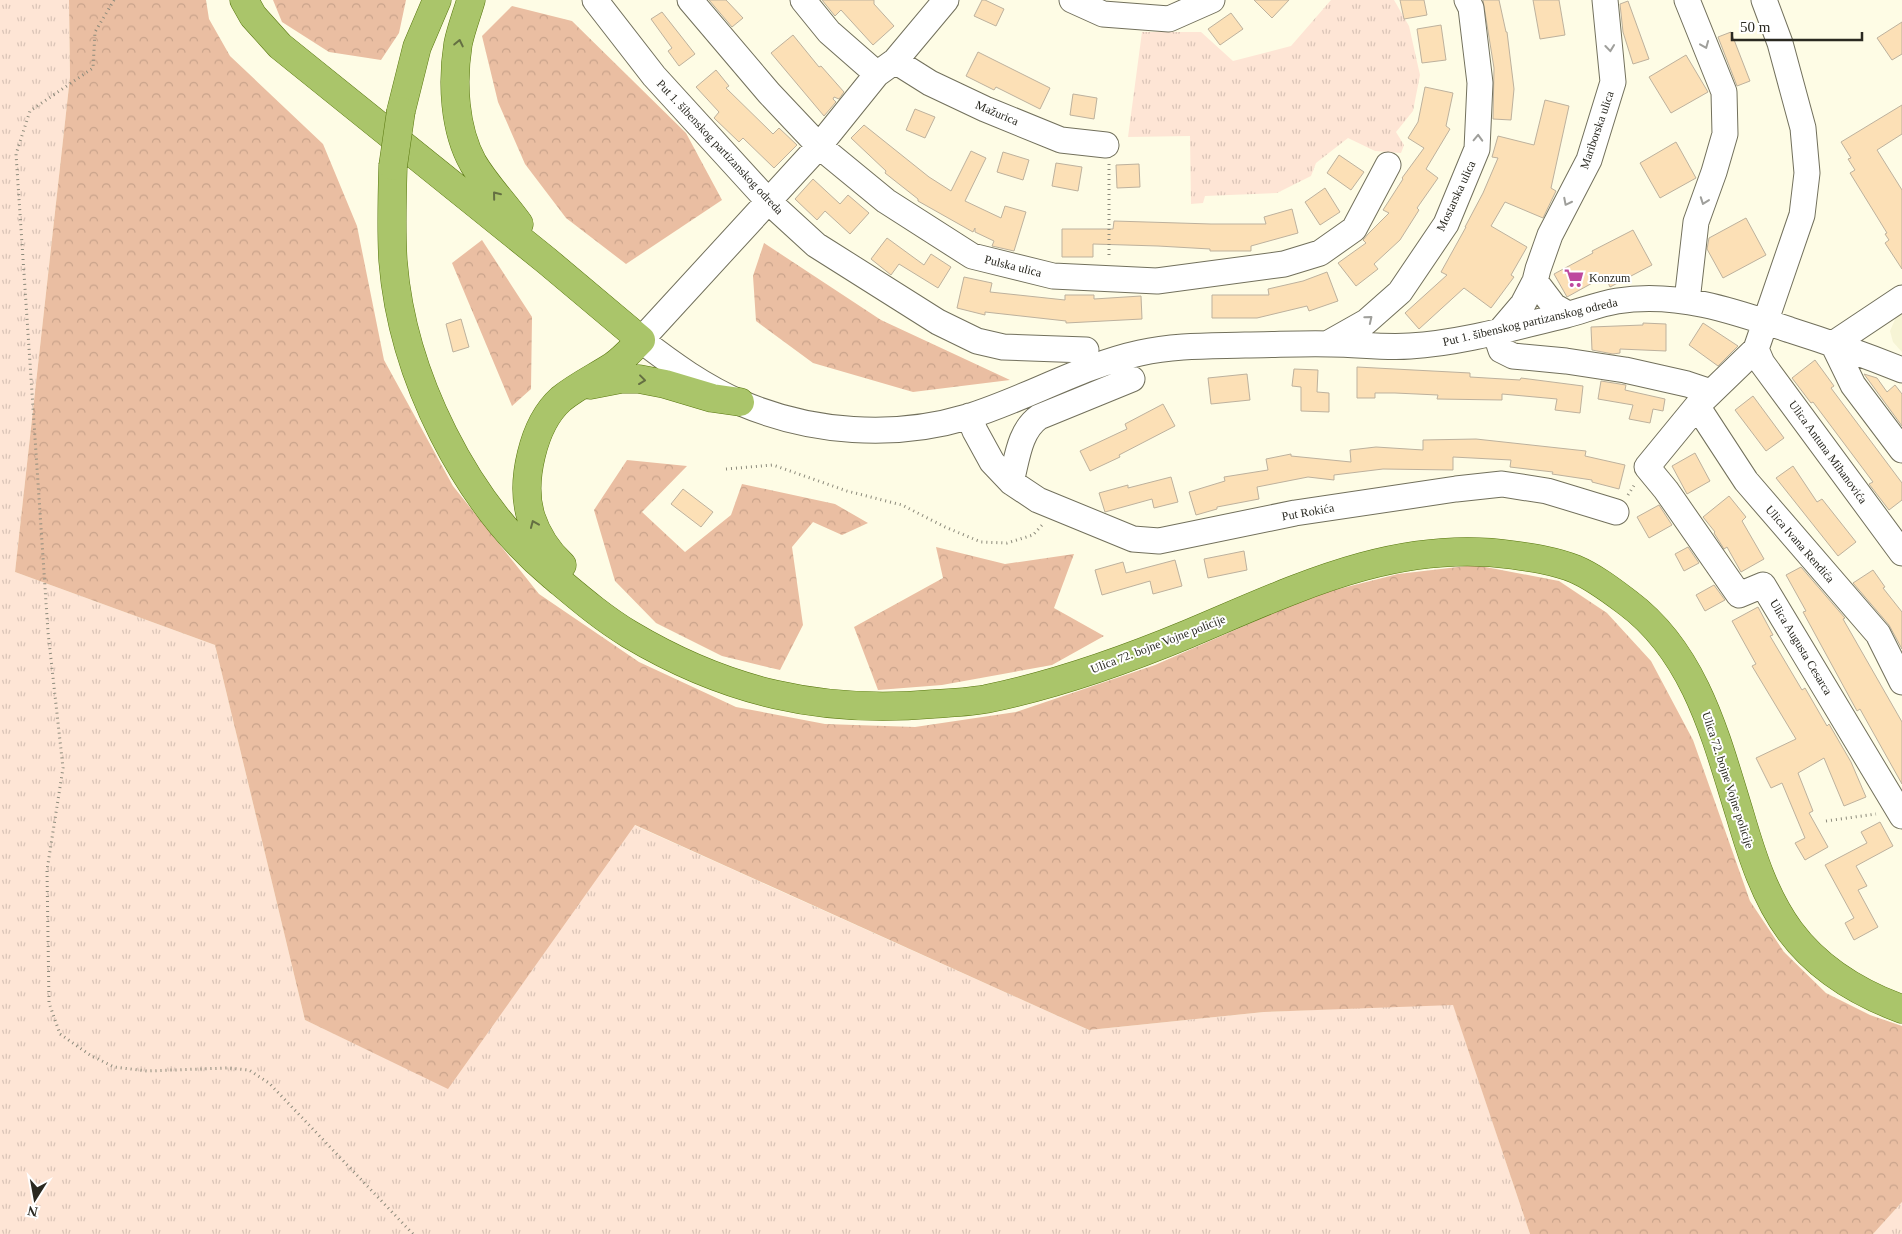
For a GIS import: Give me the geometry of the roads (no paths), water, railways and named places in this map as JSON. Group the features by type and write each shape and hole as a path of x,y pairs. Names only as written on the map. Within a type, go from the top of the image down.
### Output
{"main road":[{"path":"244,0 253,16 280,46 547,261 641,340 614,365 560,400 549,413 538,434 530,459 527,486 531,516 540,538 553,557 574,577 584,590 590,607"},
{"path":"417,47 423,0"},
{"name":"Ulica 72. bojne Vojne policije","path":"437,0 417,47 401,110 393,166 393,265 406,335 434,414 459,464 482,499 509,533 540,565 590,607 627,633 713,675 759,692 798,700 844,706 909,706 981,700 1046,685 1119,661 1328,576 1387,560 1448,551 1500,553 1542,559 1576,570 1610,589 1639,611 1660,632 1682,662 1700,696 1714,731 1749,846 1772,904 1789,930 1824,968 1844,982 1882,1001 1902,1008"},
{"path":"471,0 458,42 455,75 456,105 462,134 472,162 547,261"},
{"path":"577,388 621,379 639,379 665,384 712,398 740,402"}],"street":[{"name":"Put 1. šibenskog partizanskog odreda","path":"594,0 654,76 768,202 816,245 938,322 977,341 1003,347 1086,350"},
{"name":"Pulska ulica","path":"690,0 769,93 818,146 886,201 972,256 1053,276 1157,281 1284,264 1320,253 1354,229 1388,165"},
{"name":"Mažurica","path":"803,0 829,32 886,68 930,83 985,109 1060,140 1106,144"},
{"path":"641,340 768,202 946,0"},
{"path":"1072,0 1102,14 1169,19 1212,0"},
{"name":"Mostarska ulica","path":"1328,344 1366,322 1400,292 1446,224 1477,149 1480,83 1471,8 1467,0"},
{"name":"Mariborska ulica","path":"1500,330 1523,304 1535,281 1550,235 1589,160 1613,82 1605,0"},
{"path":"1687,0 1724,92 1724,134 1714,172 1696,222 1687,301"},
{"path":"1500,330 1499,344 1502,350 1513,356 1566,360 1625,370 1687,384 1704,399 1756,349 1802,216 1807,173 1803,128 1780,43 1764,0"},
{"path":"1535,281 1554,306 1568,314"},
{"name":"Put 1. šibenskog partizanskog odreda","path":"641,340 673,365 705,385 740,402 795,420 854,430 889,430 919,427 969,416 1087,369 1140,352 1172,348 1328,344 1410,346 1450,341 1615,302 1649,298 1687,301 1738,312 1833,344 1902,370"},
{"path":"1902,298 1833,344 1853,385 1902,450"},
{"name":"Ulica Antuna Mihanovića","path":"1756,349 1762,363 1902,554"},
{"path":"1011,482 1024,436 1030,424 1039,417 1132,379"},
{"name":"Ulica Augusta Cesarca","path":"1704,399 1647,467 1666,490 1739,595 1763,585 1892,815"},
{"name":"Ulica Ivana Rendića","path":"1704,399 1746,481 1878,634 1902,682"},
{"name":"Put Rokića","path":"969,416 992,462 1011,482 1038,500 1134,539 1159,541 1295,513 1502,484 1548,491 1616,512"}],"place":[{"name":"Konzum","path":"1574,278"}]}
